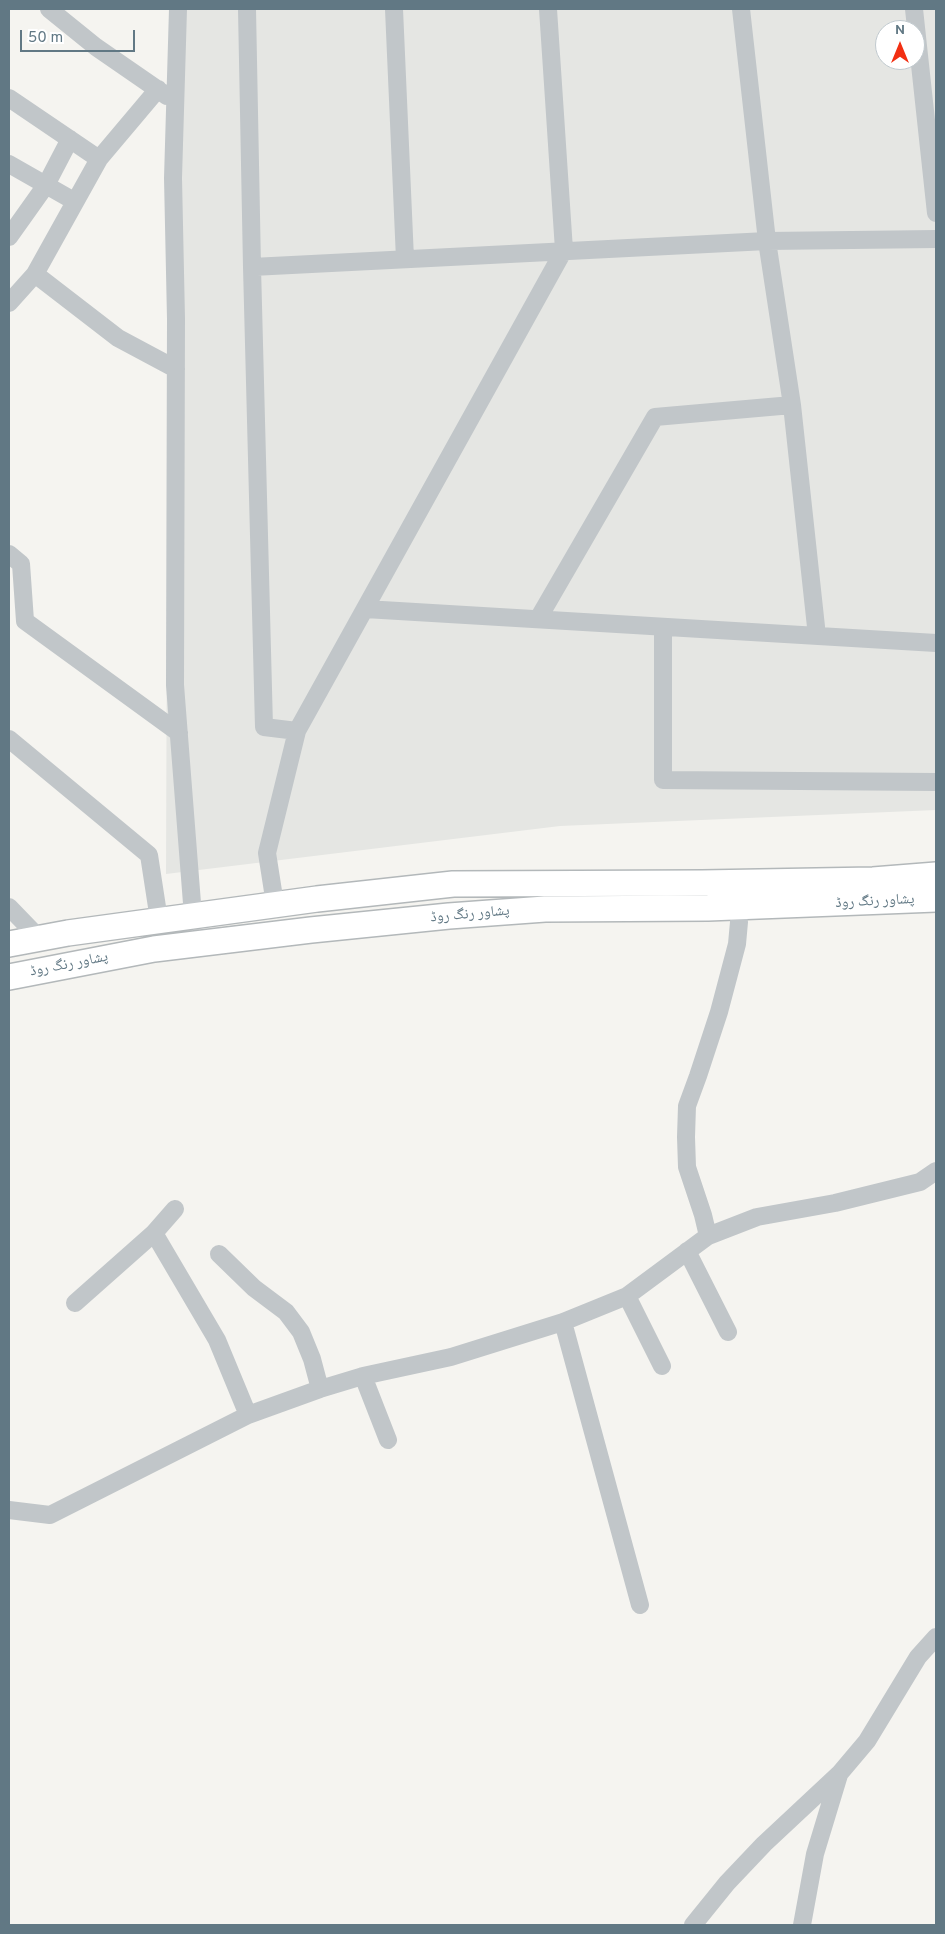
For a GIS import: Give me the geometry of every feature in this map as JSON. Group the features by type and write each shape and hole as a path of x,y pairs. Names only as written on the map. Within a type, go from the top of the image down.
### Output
{"highway":[{"path":"702,883 736,870 789,865 878,864 936,859"},
{"name":"پشاور رنگ روڈ","path":"9,977 154,949 311,930 545,909 708,908 872,891 936,875"},
{"name":"پشاور رنگ روڈ","path":"9,944 275,904 452,884 702,883 872,891 936,899"},
{"path":"708,908 733,922 870,920 936,915"}],"street":[{"path":"49,9 96,47 175,102"},
{"path":"178,9 173,178 176,369 175,685 193,916"},
{"path":"247,9 264,727 298,731"},
{"path":"394,9 405,259"},
{"path":"275,904 267,853 298,731 564,250 548,9"},
{"path":"741,9 767,241 792,405 817,636"},
{"path":"914,9 936,213"},
{"path":"9,303 35,274 99,159 158,89"},
{"path":"9,98 99,159"},
{"path":"9,237 46,185 70,139"},
{"path":"9,164 74,201"},
{"path":"252,267 767,241 936,239"},
{"path":"35,274 118,338 176,369"},
{"path":"538,619 655,417 792,405"},
{"path":"9,554 21,564 25,621 179,733"},
{"path":"365,609 936,643"},
{"path":"663,627 663,780 936,782"},
{"path":"9,739 149,855 159,920"},
{"path":"9,908 39,938"},
{"path":"708,1236 688,1167 686,1137 687,1106 719,1012 737,944 739,922"},
{"path":"9,1510 50,1515 248,1415 363,1376 451,1356 563,1322 627,1296 708,1236 757,1217 835,1203 920,1182 936,1171"},
{"path":"75,1303 154,1233 175,1209"},
{"path":"154,1233 217,1340 248,1415"},
{"path":"687,1251 728,1332"},
{"path":"219,1254 254,1288 286,1312 301,1332 320,1389"},
{"path":"627,1296 662,1366"},
{"path":"563,1322 640,1605"},
{"path":"363,1376 388,1440"},
{"path":"693,1925 764,1844 840,1772 867,1741 918,1657 936,1637"},
{"path":"802,1925 815,1854 840,1772"}],"shaded area":[{"path":"169,9 936,9 936,810 560,826 166,874"}]}
